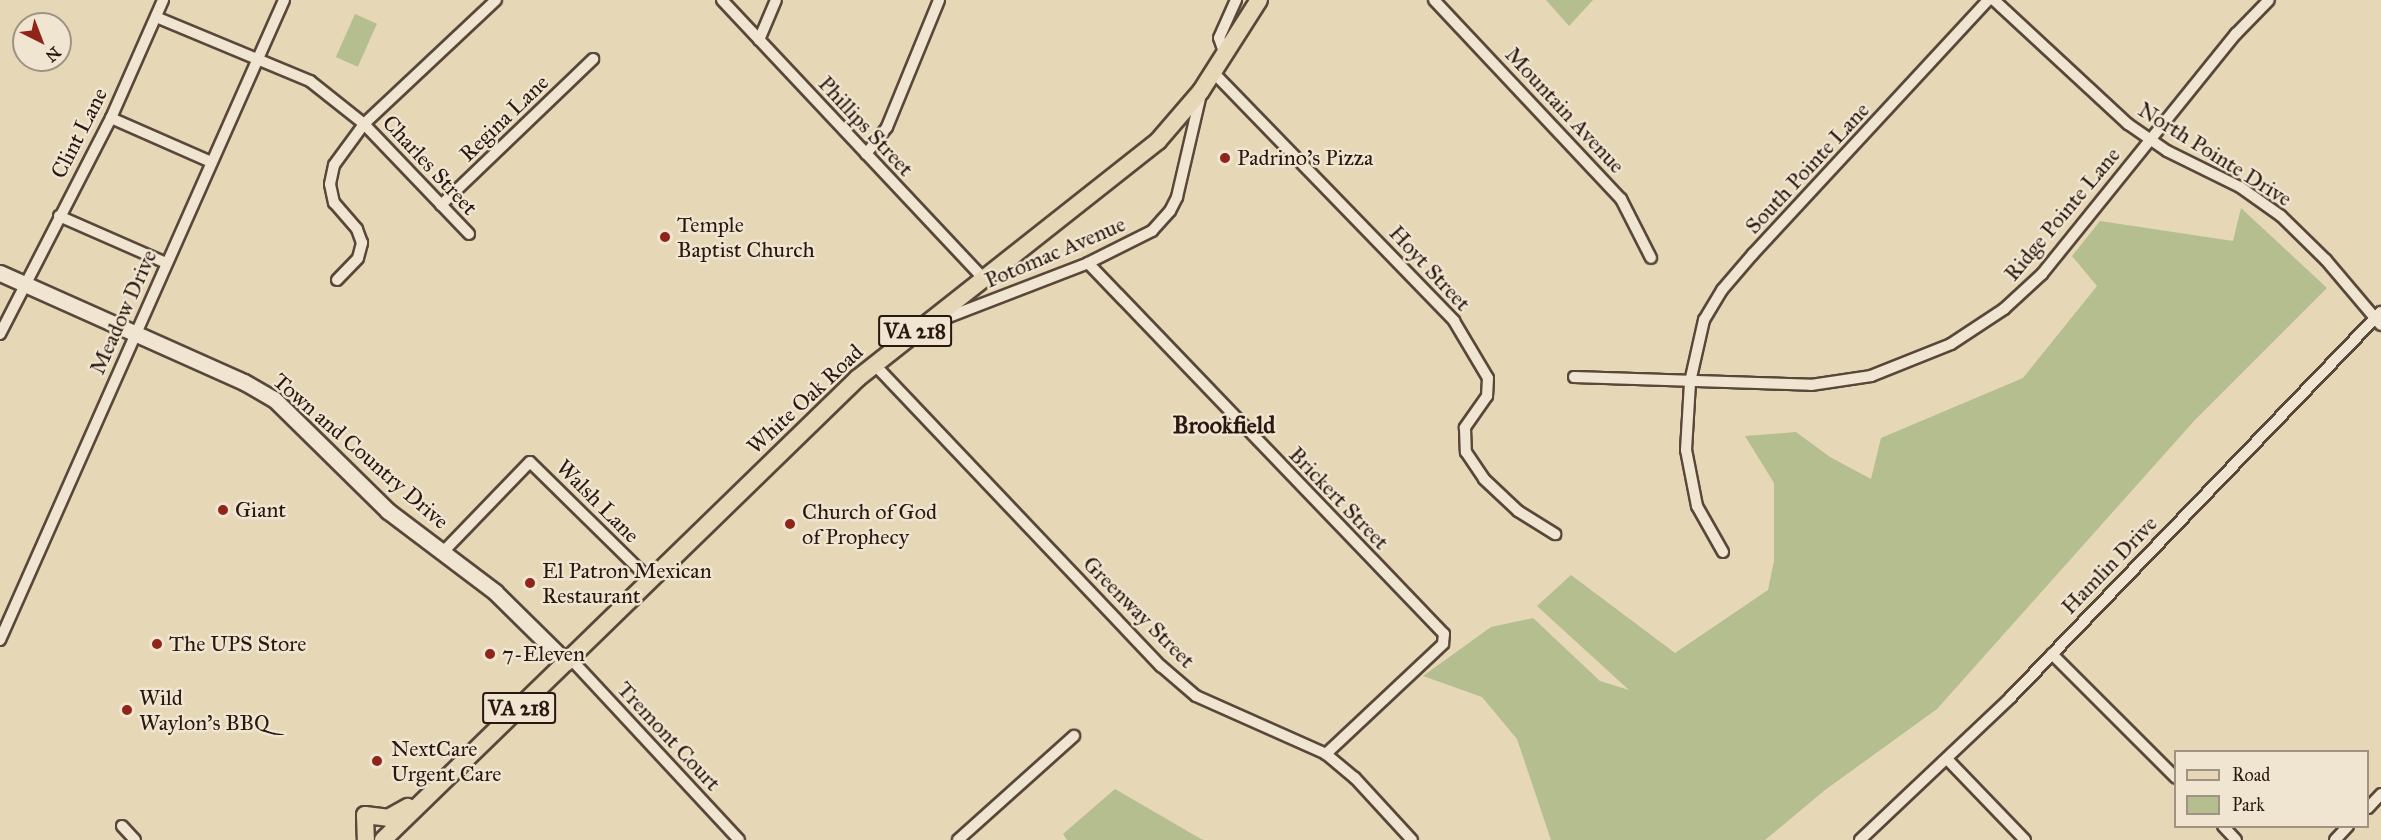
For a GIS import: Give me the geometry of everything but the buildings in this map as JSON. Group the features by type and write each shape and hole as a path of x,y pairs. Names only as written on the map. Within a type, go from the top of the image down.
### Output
{"main road":[{"name":"White Oak Road","path":"388,838 440,784 874,364 1142,156 1202,91 1259,0"},
{"path":"366,840 365,815 382,819 393,816 440,784"}],"street":[{"name":"Clint Lane","path":"0,334 111,118 163,0"},
{"name":"Meadow Drive","path":"0,640 284,0"},
{"path":"337,280 358,258 362,243 357,229 334,203 331,174 364,123 496,0"},
{"name":"Phillips Street","path":"722,0 983,278"},
{"path":"759,40 776,0"},
{"path":"866,154 886,127 939,0"},
{"path":"1225,55 1219,38 1236,0"},
{"name":"Mountain Avenue","path":"1434,0 1621,199 1652,258"},
{"name":"South Pointe Lane","path":"1723,552 1705,525 1688,470 1690,382 1698,337 1722,290 1988,0"},
{"name":"North Pointe Drive","path":"1994,0 2110,109 2150,140 2240,187 2281,216 2326,260 2379,318"},
{"name":"Ridge Pointe Lane","path":"1574,377 1779,386 1841,382 1895,369 1951,344 2004,309 2042,274 2236,34 2270,0"},
{"name":"Charles Street","path":"156,17 310,81 364,123 469,234"},
{"name":"Regina Lane","path":"441,205 593,59"},
{"name":"Hoyt Street","path":"1214,73 1454,321 1488,378 1487,396 1465,428 1466,452 1485,479 1518,511 1555,534"},
{"name":"Potomac Avenue","path":"900,342 930,324 1088,263 1142,237 1170,211 1186,166 1202,91"},
{"path":"111,118 211,162"},
{"path":"59,216 166,263"},
{"name":"Brickert Street","path":"1088,263 1444,634 1443,644 1326,754"},
{"name":"Town and Country Drive","path":"0,273 244,382 274,399 388,511 502,597 568,660"},
{"name":"Hamlin Drive","path":"1860,840 1947,759 2052,654 2379,318"},
{"name":"Greenway Street","path":"874,364 1161,666 1196,696 1326,754 1355,778 1412,840"},
{"name":"Walsh Lane","path":"443,552 530,462 650,580"},
{"path":"2052,654 2174,777"},
{"name":"Tremont Court","path":"568,660 739,840"},
{"path":"958,840 1074,736"},
{"path":"1947,759 2025,840"},
{"path":"2369,806 2381,794"},
{"path":"122,826 135,840"},
{"path":"2225,828 2236,840"},
{"path":"2335,840 2346,828"}],"green space":[{"path":"1546,0 1593,0 1569,26"},
{"path":"355,14 377,24 358,67 336,57"},
{"path":"2241,208 2327,288 2194,421 1937,709 1825,790 1765,840 1551,840 1517,739 1482,697 1423,676 1491,627 1533,618 1600,681 1629,690 1537,606 1571,575 1675,653 1768,590 1774,561 1774,483 1745,436 1796,432 1830,457 1871,479 1881,438 2023,378 2097,286 2072,256 2100,221 2233,241"},
{"path":"1115,789 1204,840 1067,840 1063,834"}],"place":[{"name":"Padrino's Pizza","path":"1225,158"},
{"name":"Temple Baptist Church","path":"665,237"},
{"name":"Giant","path":"223,510"},
{"name":"Church of God of Prophecy","path":"790,524"},
{"name":"El Patron Mexican Restaurant","path":"530,583"},
{"name":"The UPS Store","path":"157,644"},
{"name":"7-Eleven","path":"490,654"},
{"name":"Wild Waylon's BBQ","path":"127,710"},
{"name":"NextCare Urgent Care","path":"377,761"}],"district":[{"name":"Brookfield","path":"1224,426"}]}
